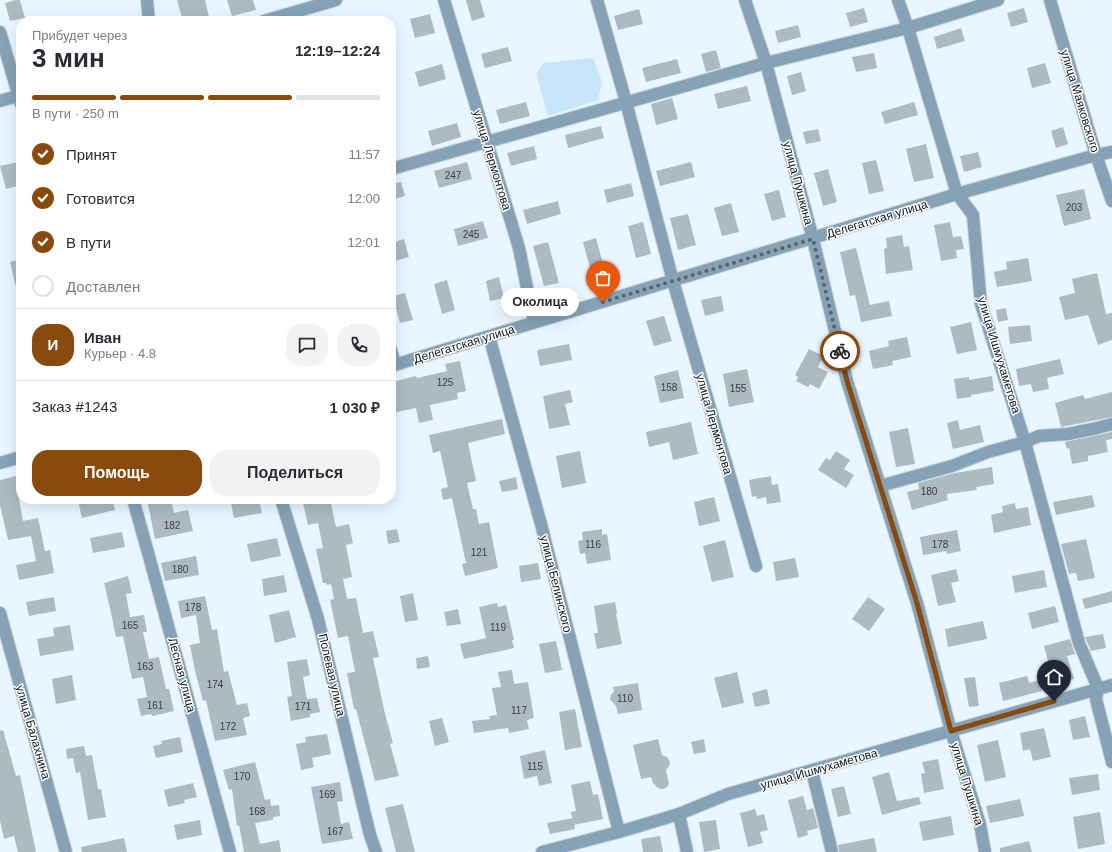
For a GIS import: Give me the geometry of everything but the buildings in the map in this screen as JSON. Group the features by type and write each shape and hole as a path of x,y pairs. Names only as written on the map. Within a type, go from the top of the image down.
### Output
{"street":[{"path":"147,0 149,16"},
{"path":"298,16 336,0"},
{"name":"улица Лермонтова","path":"444,0 519,248 534,322"},
{"name":"улица Лермонтова","path":"597,0 626,102 673,281 756,566"},
{"name":"улица Пушкина","path":"745,0 766,63 813,239 847,381 917,603 951,731 980,824 985,852"},
{"name":"улица Ишмухаметова","path":"898,0 908,28 957,194 974,215 981,304 1025,442 1079,643 1098,688 1096,699 1112,762"},
{"path":"396,168 766,63 908,28 998,0"},
{"name":"улица Маяковского","path":"1050,0 1096,155 1112,201"},
{"path":"0,32 16,85"},
{"path":"0,101 16,99"},
{"name":"Делегатская улица","path":"396,364 813,239 957,194 1096,155 1112,152"},
{"name":"улица Белинского","path":"489,336 541,524 620,832"},
{"path":"880,486 952,466 988,452 1025,442 1038,436 1068,434 1112,424"},
{"path":"0,463 16,458"},
{"name":"Лесная улица","path":"134,504 230,852"},
{"name":"Полевая улица","path":"284,504 318,619 370,834 376,852"},
{"name":"улица Балахнина","path":"0,613 66,852"},
{"name":"улица Ишмухаметова","path":"542,852 620,832 679,814 728,794 1112,685"},
{"path":"812,771 832,852"},
{"path":"679,814 687,852"}],"shaded area":[{"path":"593,58 602,82 598,100 548,116 536,74 544,63"}],"way so far":[{"path":"603,302 813,239 840,351"}],"place":[{"name":"Околица","path":"603,302"}],"route":[{"path":"840,351 847,381 917,603 951,731 1054,701"}]}
